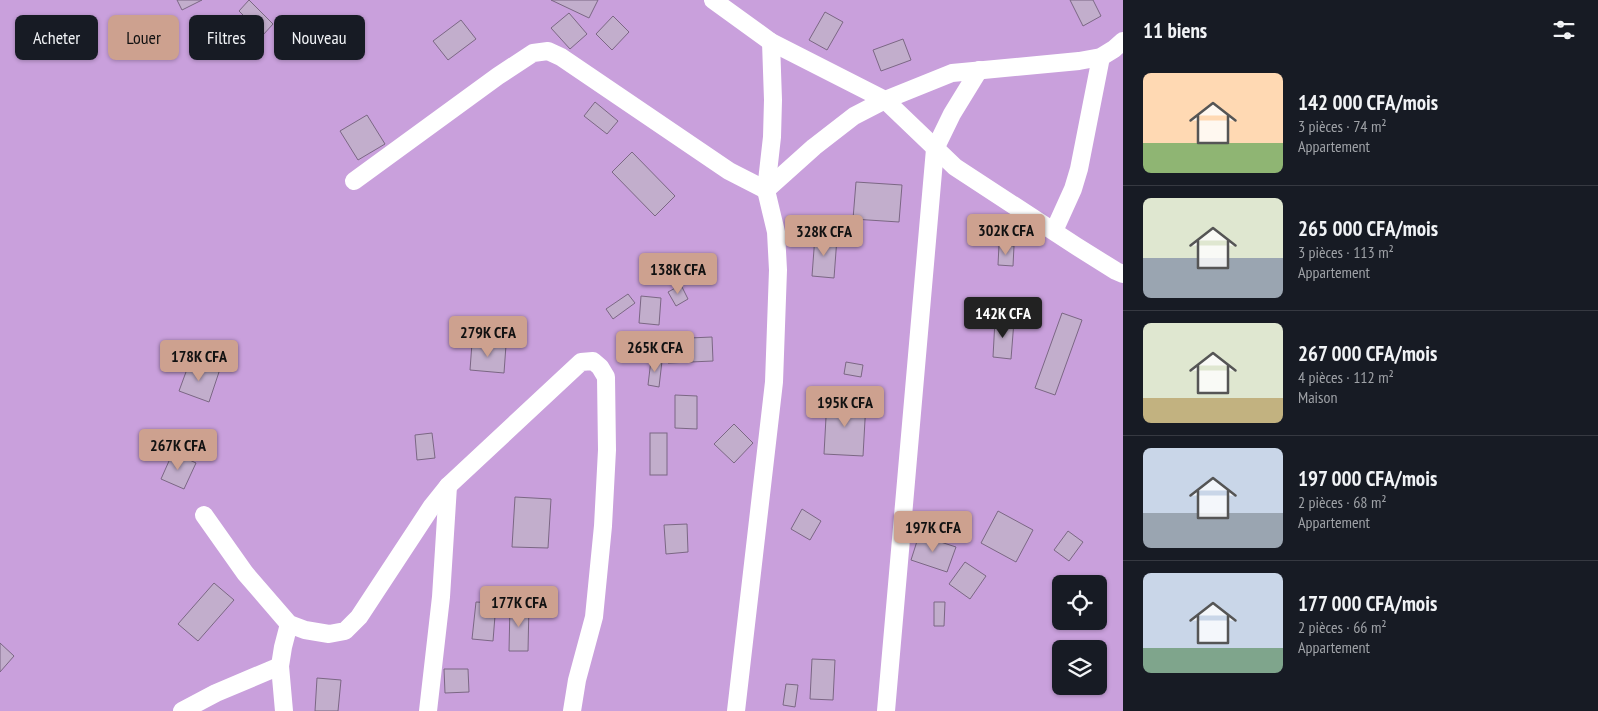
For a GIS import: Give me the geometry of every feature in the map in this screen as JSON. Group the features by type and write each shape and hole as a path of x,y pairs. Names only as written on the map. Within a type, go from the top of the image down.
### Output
{"street":[{"path":"713,0 770,42 885,100 955,167 1123,274"},
{"path":"766,190 814,147 854,116 885,100 952,73 1079,61 1101,57 1123,41"},
{"path":"736,711 774,382 778,270 776,232 766,190 772,137 773,100 770,42"},
{"path":"354,181 533,53 548,51 562,57 729,172 766,190"},
{"path":"1054,231 1074,189 1101,57"},
{"path":"886,711 935,149 952,114 979,70"},
{"path":"204,515 245,574 289,624 305,630 329,634 345,630 359,617 432,506 448,486 581,362 593,361 600,367 606,377 608,450 601,555 594,617 577,680 572,711"},
{"path":"428,711 441,597 448,486"},
{"path":"284,711 280,666 282,647 289,624"},
{"path":"182,711 216,693 280,666"}],"shaded area":[{"path":"0,0 1123,0 1123,711 0,711"}],"building":[{"path":"177,0 202,0 182,10"},
{"path":"249,0 264,15 243,15 239,11"},
{"path":"551,0 598,0 589,18"},
{"path":"1070,0 1093,0 1101,16 1083,26"},
{"path":"825,12 843,22 827,50 809,40"},
{"path":"569,13 587,34 570,49 551,28"},
{"path":"264,15 273,24 264,34"},
{"path":"613,16 629,32 612,50 596,34"},
{"path":"461,20 476,39 448,60 433,41"},
{"path":"903,39 911,60 881,71 873,50"},
{"path":"595,102 618,121 607,134 584,116"},
{"path":"367,115 385,144 358,160 340,131"},
{"path":"632,152 675,196 655,216 612,172"},
{"path":"856,182 902,185 899,222 853,219"},
{"path":"815,236 837,238 834,278 812,276"},
{"path":"999,245 1014,246 1013,266 998,265"},
{"path":"681,285 688,299 676,306 668,292"},
{"path":"628,294 635,303 613,319 606,309"},
{"path":"641,296 661,298 659,325 639,323"},
{"path":"1062,313 1082,320 1055,395 1035,388"},
{"path":"995,320 1014,321 1011,359 993,357"},
{"path":"712,337 713,361 668,363 667,339"},
{"path":"472,343 506,345 504,373 470,370"},
{"path":"651,360 662,361 659,387 648,385"},
{"path":"190,361 219,372 209,402 179,391"},
{"path":"846,362 863,365 861,377 844,374"},
{"path":"675,395 697,396 697,429 675,428"},
{"path":"827,399 866,402 863,456 824,454"},
{"path":"734,424 753,443 734,463 714,444"},
{"path":"432,433 435,458 417,460 415,435"},
{"path":"650,433 667,433 667,475 650,475"},
{"path":"173,452 196,463 184,489 161,479"},
{"path":"515,497 551,499 548,548 512,547"},
{"path":"802,509 821,521 810,540 791,529"},
{"path":"998,511 1033,530 1016,562 981,543"},
{"path":"687,524 688,552 666,554 664,525"},
{"path":"1068,531 1083,542 1069,561 1054,550"},
{"path":"919,535 956,547 947,572 911,560"},
{"path":"965,562 986,576 970,599 949,584"},
{"path":"214,583 234,600 198,641 178,624"},
{"path":"476,602 496,603 493,641 472,639"},
{"path":"934,602 945,602 944,626 934,626"},
{"path":"510,605 529,605 528,651 509,651"},
{"path":"0,643 14,656 0,672"},
{"path":"812,659 835,660 833,700 810,699"},
{"path":"444,669 468,669 469,692 445,693"},
{"path":"317,678 341,680 338,711 315,711"},
{"path":"786,684 798,685 795,707 783,705"}]}
